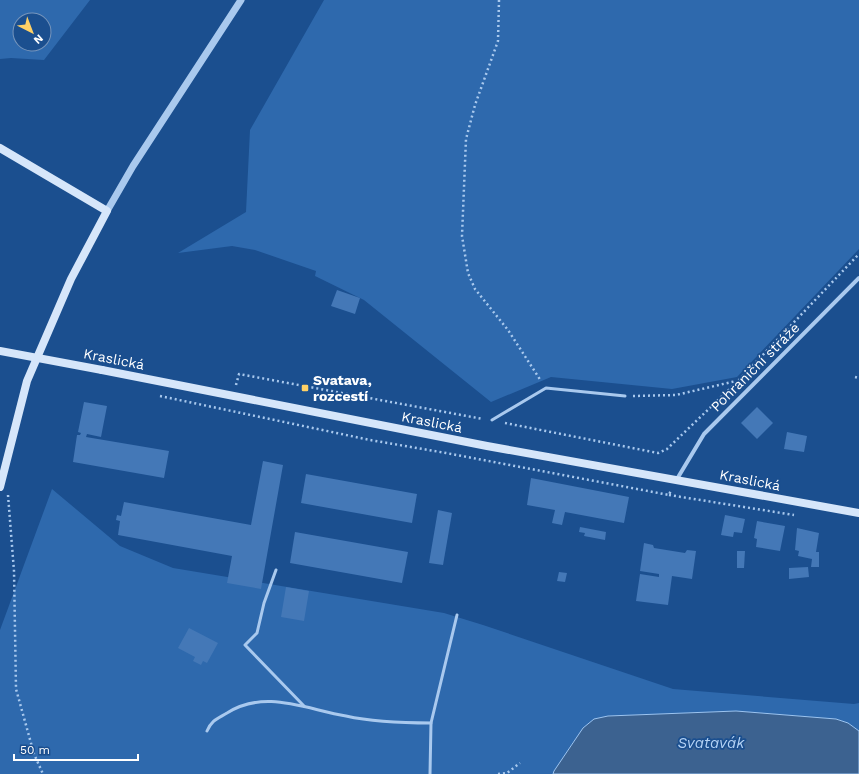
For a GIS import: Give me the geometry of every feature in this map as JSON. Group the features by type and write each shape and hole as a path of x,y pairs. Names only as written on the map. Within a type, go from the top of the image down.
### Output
{"main road":[{"path":"0,148 107,211 71,279 26,381 4,488"},
{"name":"Kraslická","path":"0,351 487,446 677,479 859,513"}],"street":[{"path":"107,211 133,166 241,0"},
{"name":"Pohraniční stráže","path":"677,479 704,434 859,278"}],"lane":[{"path":"492,420 546,388 625,396"},
{"path":"276,570 264,603 257,633 245,645 304,706"},
{"path":"430,774 431,723 457,615"},
{"path":"207,730 211,722 242,704 260,701 304,706 346,716 404,722 431,723"}],"path":[{"path":"499,0 498,41 466,139 462,236 468,273 475,289 508,330 546,388"},
{"path":"855,377 859,378"},
{"path":"625,396 676,395 738,380"},
{"path":"159,395 370,440 669,495 798,516"},
{"path":"669,495 677,479"},
{"path":"4,488 14,571 16,689 34,754 43,774"},
{"path":"498,774 507,773 520,763"}],"shaded area":[{"path":"0,0 90,0 52,50 52,12 12,12 12,52 50,52 44,60 11,58 0,59"},
{"path":"324,0 859,0 859,249 737,377 672,389 551,377 491,402 364,300 315,276 316,271 255,250 232,246 178,253 246,212 250,130"},
{"path":"52,489 120,546 173,568 444,613 673,689 854,704 859,703 859,731 848,723 836,719 736,711 608,716 573,742 553,774 0,774 0,630"}],"water":[{"name":"Svatavák","path":"736,711 836,719 848,723 859,731 859,774 553,774 583,728 594,719 608,716"}],"building":[{"path":"337,290 360,298 355,314 331,306"},
{"path":"84,402 107,406 101,437 87,434 86,437 169,451 164,478 73,462 77,435 80,435 81,433 78,432"},
{"path":"757,407 773,423 757,439 741,423"},
{"path":"787,432 807,436 804,452 784,449"},
{"path":"263,461 283,465 261,589 227,583 232,556 118,535 120,521 116,520 117,515 121,516 124,502 251,525"},
{"path":"306,474 417,494 412,523 301,503"},
{"path":"531,478 629,497 624,523 565,512 562,525 552,523 555,510 527,505"},
{"path":"438,510 452,513 443,565 429,563"},
{"path":"725,515 745,519 742,533 734,532 733,537 721,535"},
{"path":"757,521 785,526 780,551 756,547 757,539 754,538"},
{"path":"580,527 606,532 605,540 584,536 585,533 579,532"},
{"path":"797,528 819,533 816,552 819,552 819,567 811,567 812,559 798,556 799,551 795,550"},
{"path":"295,532 408,552 402,583 290,563"},
{"path":"644,543 653,545 654,548 685,553 687,550 696,551 692,579 672,576 668,605 636,601 640,574 659,577 659,574 640,571"},
{"path":"737,551 745,551 744,568 737,568"},
{"path":"808,567 809,577 789,579 789,568"},
{"path":"559,572 567,573 565,582 557,581"},
{"path":"286,587 309,591 304,621 281,617"},
{"path":"189,628 218,643 207,663 203,661 201,665 193,661 195,657 178,648"}],"place":[{"name":"Svatava, rozcestí","path":"305,388"}]}
